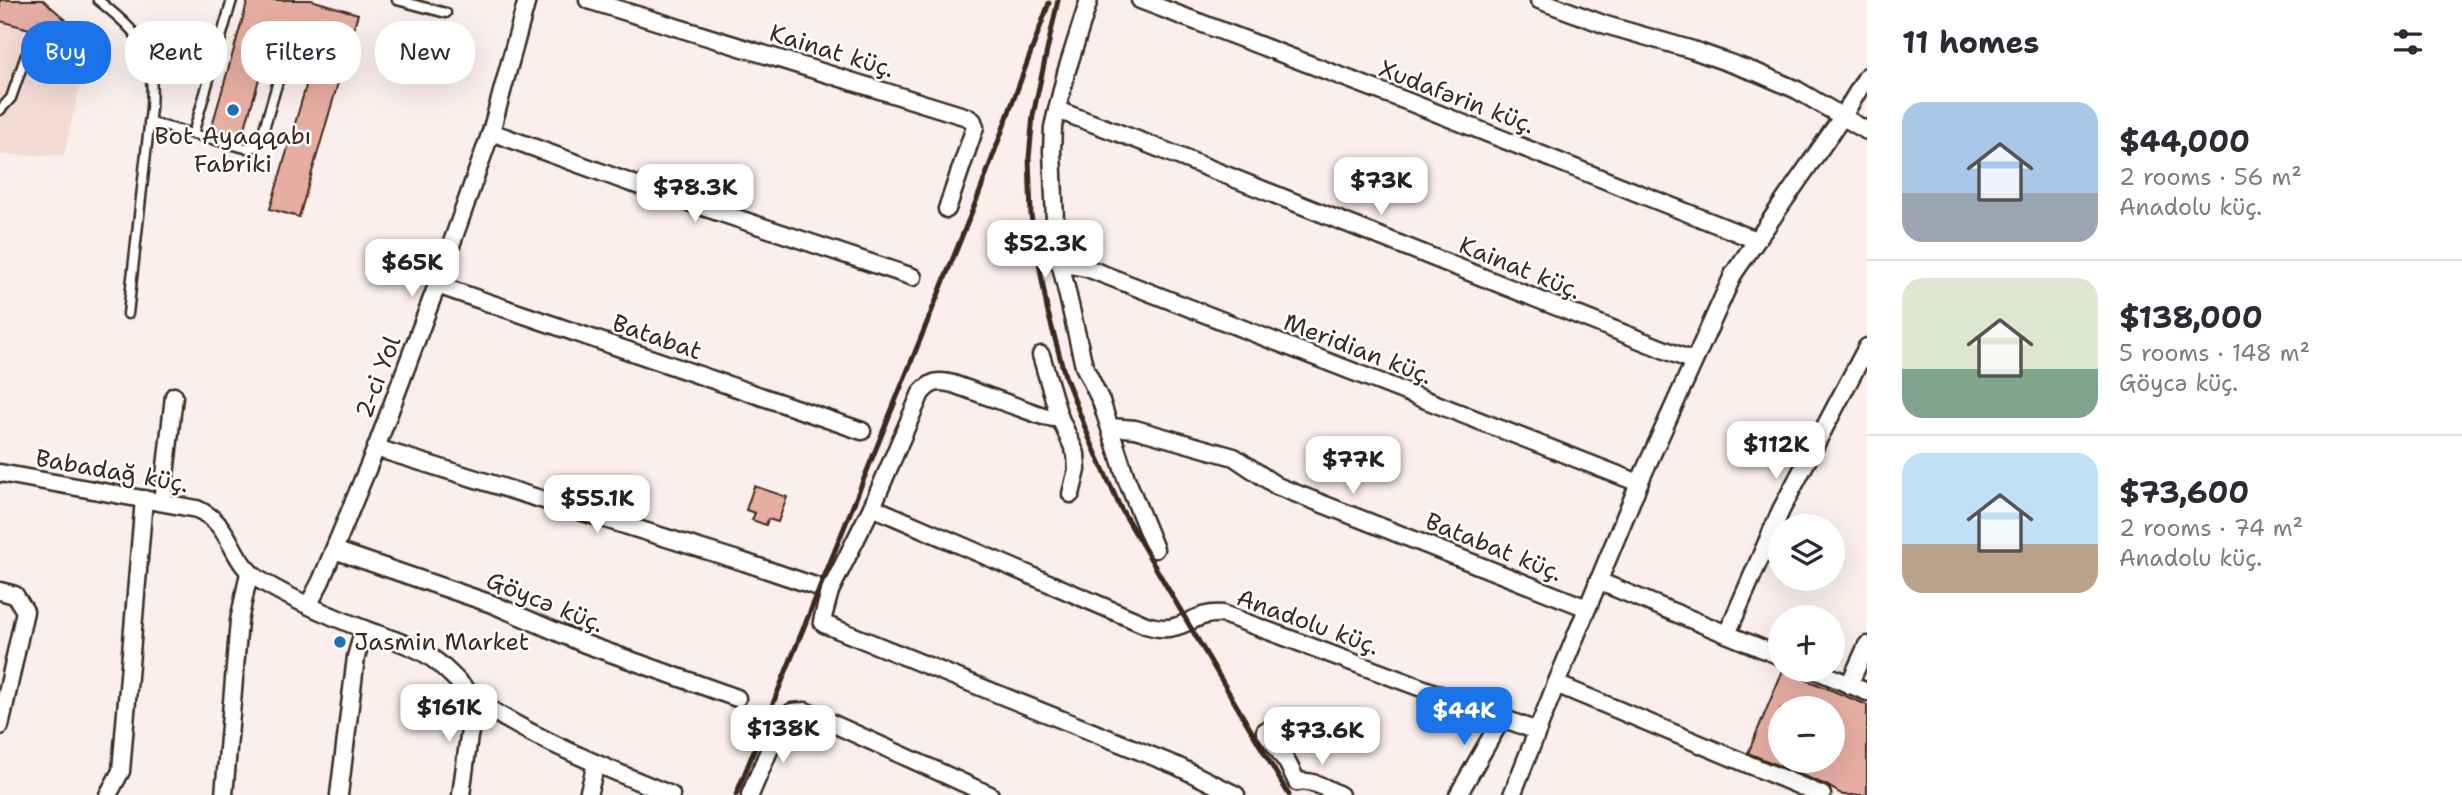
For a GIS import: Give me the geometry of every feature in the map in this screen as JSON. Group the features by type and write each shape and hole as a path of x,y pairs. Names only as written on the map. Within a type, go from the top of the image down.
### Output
{"street":[{"name":"2-ci Yol","path":"309,604 376,448 437,285 491,132 527,0"},
{"name":"Kainat küç.","path":"588,0 967,117 973,121 975,127 947,209"},
{"path":"1089,0 1053,127 1056,244 1084,366 1111,427 1126,478 1155,549"},
{"name":"Xudafərin küç.","path":"1140,0 1447,117 1756,240"},
{"path":"1539,0 1606,25 1693,50 1758,73 1797,90 1867,131"},
{"path":"1516,794 1537,731 1598,581 1734,273 1843,116 1867,76"},
{"name":"Kainat küç.","path":"1057,110 1131,137 1693,362"},
{"path":"491,132 628,182 913,277"},
{"name":"Meridian küç.","path":"1059,263 1087,268 1639,484"},
{"name":"Batabat","path":"437,285 862,431"},
{"path":"1727,634 1781,510 1867,348"},
{"path":"1041,355 1059,416 1076,454 1077,470 1071,494"},
{"path":"1059,416 1043,416 940,380 930,383 921,393 872,507 830,591 822,616 824,624 1153,756 1236,795"},
{"path":"162,502 174,396"},
{"name":"Batabat küç.","path":"1111,427 1135,429 1234,457 1277,486 1587,608"},
{"path":"376,448 830,591"},
{"name":"Babadağ küç.","path":"0,473 197,509 220,525 234,553 249,573 309,604 426,654 457,678 478,701 505,719 596,764 671,795"},
{"path":"108,795 121,771 144,499"},
{"name":"Anadolu küç.","path":"872,507 1146,625 1167,630 1189,623 1200,616 1223,614 1537,731"},
{"name":"Göycə küç.","path":"334,550 492,604 585,644 737,698"},
{"path":"224,795 239,621 249,573"},
{"path":"1598,581 1768,651"},
{"path":"0,591 15,595 25,611 0,726"},
{"path":"339,795 356,657 364,629"},
{"path":"1849,685 1867,645"},
{"path":"1842,682 1867,692"},
{"path":"1556,684 1822,795"},
{"path":"461,795 469,736 478,701"},
{"path":"750,795 782,720 793,712 805,711 990,795"},
{"path":"1458,795 1503,718"},
{"path":"1265,731 1288,764 1294,788 1304,781 1340,795"},
{"path":"588,795 596,764"}],"lane":[{"path":"98,0 137,34 145,47 151,74 149,122 128,314"},
{"path":"193,134 232,0"},
{"path":"397,0 446,13"},
{"path":"0,110 10,98 21,68"},
{"path":"149,122 245,148 255,147 260,142 277,84"}],"shaded area":[{"path":"0,22 21,28 21,84 80,84 64,155 0,155"}],"building":[{"path":"0,0 43,0 66,21 21,21 21,27 0,21"},
{"path":"248,0 311,0 358,14 356,21 242,21"},
{"path":"241,24 241,84 258,84 242,138 211,129 224,84 227,84 227,73"},
{"path":"307,84 338,84 299,217 270,209"},
{"path":"754,486 787,497 778,522 768,519 766,525 752,520 755,513 746,510"},
{"path":"1778,682 1812,682 1867,705 1867,795 1843,795 1797,773 1845,773 1845,696 1772,696"},
{"path":"1768,706 1768,761 1748,753"}],"railway":[{"path":"1058,0 1033,115 1029,158 1031,215 1047,309 1065,376 1120,507 1289,795"},
{"path":"736,795 979,194 1049,3"}],"place":[{"name":"Bot Ayaqqabı Fabriki","path":"233,110"},
{"name":"Jasmin Market","path":"340,642"}]}
